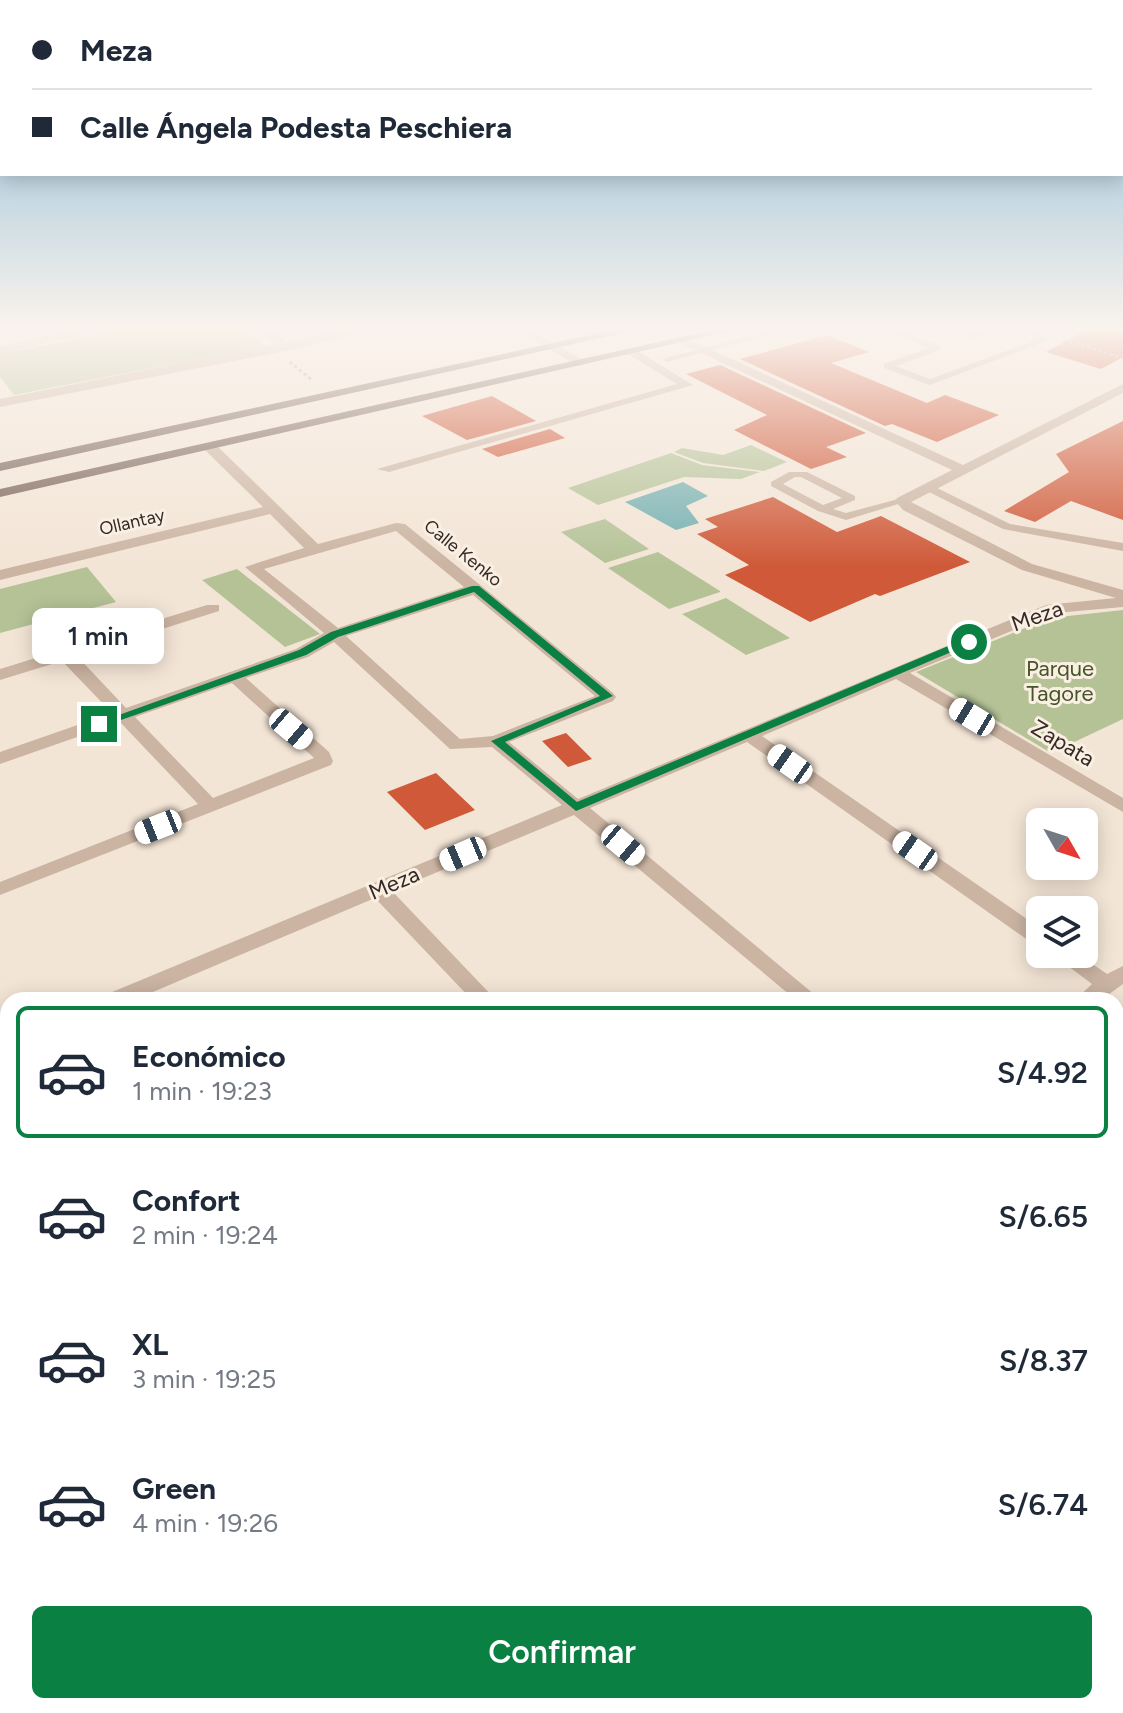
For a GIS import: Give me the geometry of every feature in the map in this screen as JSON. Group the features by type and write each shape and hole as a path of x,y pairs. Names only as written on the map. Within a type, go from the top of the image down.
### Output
{"main road":[{"path":"0,467 282,407"},
{"path":"0,493 387,407"}],"street":[{"path":"384,469 610,407"},
{"path":"827,407 961,469"},
{"path":"1089,407 902,500 908,507 1027,567 1123,595"},
{"path":"210,447 313,548 253,567 335,634 456,745 496,741 800,992"},
{"name":"Ollantay","path":"0,575 273,509"},
{"name":"Calle Kenko","path":"313,548 400,527 607,697 496,741"},
{"path":"1027,567 1048,583 1054,596 1052,608"},
{"path":"0,758 302,653 335,634 475,589"},
{"name":"Meza","path":"158,992 379,890 1052,608 1123,602"},
{"path":"0,675 213,608"},
{"path":"65,654 211,807"},
{"name":"Zapata","path":"896,672 1123,806"},
{"path":"0,889 324,761 323,756 234,676"},
{"path":"749,735 1026,928"},
{"path":"379,890 477,992"},
{"path":"1092,968 1115,979 1097,992"}],"lane":[{"path":"822,509 851,496 803,474 793,474 775,482 776,486 822,509 838,516 856,516 902,500"},
{"path":"927,487 1007,527 1123,547"}],"green space":[{"path":"751,445 787,462 764,471 703,463 674,452 682,448 723,455"},
{"path":"671,453 702,465 760,472 741,479 684,477 598,505 568,488"},
{"path":"605,519 649,549 605,563 561,532"},
{"path":"658,552 720,592 669,609 608,568"},
{"path":"87,567 116,602 0,633 0,589"},
{"path":"237,569 320,634 285,647 202,580"},
{"path":"726,598 790,638 746,655 682,614"},
{"name":"Parque Tagore","path":"1123,610 1123,719 1051,753 916,672 1050,618"}],"water":[{"path":"683,482 708,496 686,506 699,523 676,530 625,502"}],"building":[{"path":"454,407 511,407 536,421 467,440 422,416"},
{"path":"751,407 810,407 866,433 826,447 847,457 811,469 734,430 767,415"},
{"path":"844,407 977,407 999,415 937,442 892,424 885,426"},
{"path":"1123,421 1123,520 1071,501 1035,522 1004,511 1069,472 1056,454"},
{"path":"550,429 565,438 498,457 482,449"},
{"path":"773,497 837,532 881,516 970,562 880,596 875,594 810,622 725,575 749,565 697,534 718,527 705,519"},
{"path":"566,733 592,759 568,767 542,741"},
{"path":"436,773 475,810 425,830 387,792"}],"route":[{"path":"99,724 302,653 335,634 475,589 608,696 496,741 576,807 969,642"}]}
